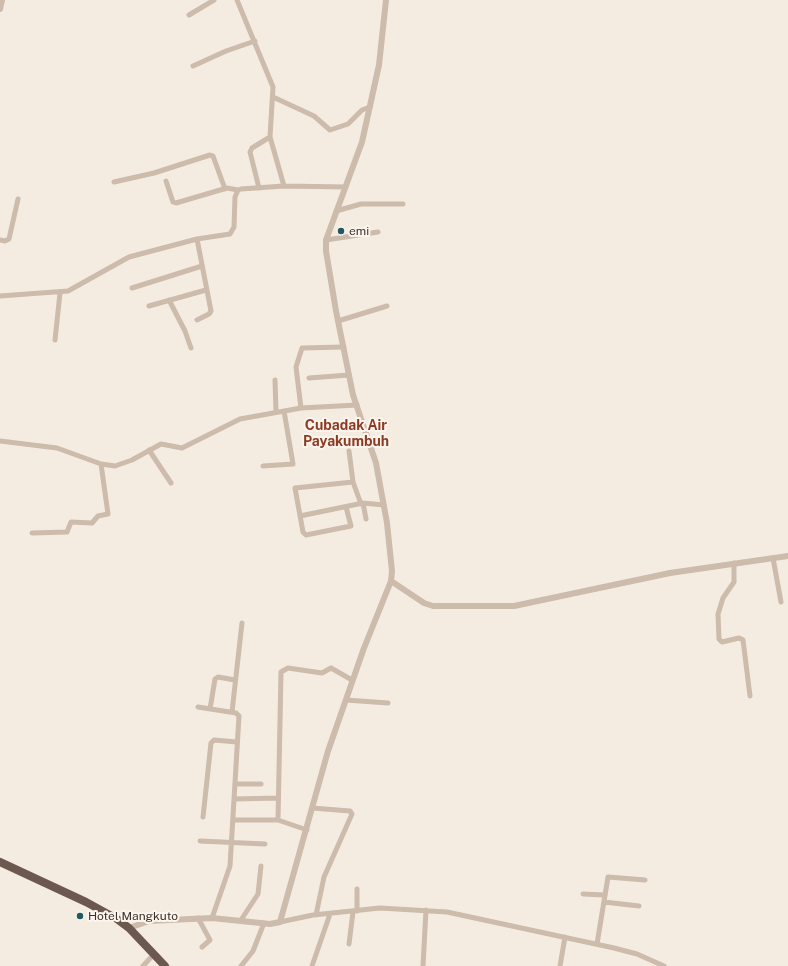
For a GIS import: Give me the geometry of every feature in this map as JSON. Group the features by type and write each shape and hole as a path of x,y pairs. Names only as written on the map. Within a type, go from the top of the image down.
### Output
{"highway":[{"path":"0,862 86,902 117,919 129,928 165,966"}],"street":[{"path":"0,9 2,0"},
{"path":"189,15 214,0"},
{"path":"237,0 255,41 272,87 273,96 270,137 284,186"},
{"path":"280,922 328,751 352,680 391,581 391,552 376,463 349,375 326,251 326,240 362,142 379,65 386,0"},
{"path":"193,66 226,51 255,41"},
{"path":"273,96 314,116 330,130 348,124 362,110 370,107"},
{"path":"259,188 250,150 270,137"},
{"path":"114,182 154,172 210,155 213,156 224,189"},
{"path":"166,181 173,202 176,203 231,188 238,190 244,188 284,186 346,187"},
{"path":"0,296 60,293 78,287 129,257 197,239 228,235 232,232 235,197 238,190"},
{"path":"0,240 5,241 9,239 18,199"},
{"path":"336,210 361,204 403,204"},
{"path":"326,240 378,232"},
{"path":"197,239 211,312 197,320"},
{"path":"132,288 202,266"},
{"path":"149,306 206,290"},
{"path":"55,340 60,293"},
{"path":"169,300 185,331 191,348"},
{"path":"338,321 388,306"},
{"path":"301,408 296,367 302,348 344,347"},
{"path":"309,378 349,375"},
{"path":"275,380 276,412"},
{"path":"0,441 57,448 101,464 120,465 161,444 182,448 236,420 301,408 357,405"},
{"path":"263,466 292,464 284,411"},
{"path":"149,450 171,483"},
{"path":"349,451 354,482 362,503 366,520"},
{"path":"32,533 67,532 71,522 92,523 98,516 108,514 101,464"},
{"path":"346,507 351,526 308,535 303,532 295,488 354,482"},
{"path":"300,516 362,503 384,505"},
{"path":"391,581 424,603 433,606 521,605 670,573 788,556"},
{"path":"773,558 781,602"},
{"path":"734,563 735,579 723,598 718,614 719,639 722,642 739,638 744,640 750,696"},
{"path":"232,712 242,623"},
{"path":"278,820 281,672 283,669 288,668 322,673 331,668 352,680"},
{"path":"210,709 215,679 218,677 235,680"},
{"path":"346,700 388,703"},
{"path":"198,707 232,712 239,716 236,742 232,843 228,872 212,918"},
{"path":"203,817 210,743 214,740 236,742"},
{"path":"235,784 261,784"},
{"path":"234,799 278,798"},
{"path":"312,808 350,811 352,814 324,877 316,915"},
{"path":"234,820 278,820 307,830"},
{"path":"200,841 265,844"},
{"path":"241,920 258,894 261,866"},
{"path":"597,944 608,877 645,880"},
{"path":"349,944 355,912 357,889"},
{"path":"583,894 604,895"},
{"path":"604,902 639,906"},
{"path":"129,928 149,921 198,918 241,920 264,923 280,922 316,915 355,912 380,908 426,910 474,917 597,944 637,954 664,966"},
{"path":"423,966 426,910"},
{"path":"312,966 330,914"},
{"path":"198,918 210,940 202,947"},
{"path":"241,966 253,951 264,923"},
{"path":"560,966 565,937"},
{"path":"143,966 154,954"}],"place":[{"name":"emi","path":"341,231"},
{"name":"Hotel Mangkuto","path":"80,916"}],"district":[{"name":"Cubadak Air Payakumbuh","path":"346,434"}]}
